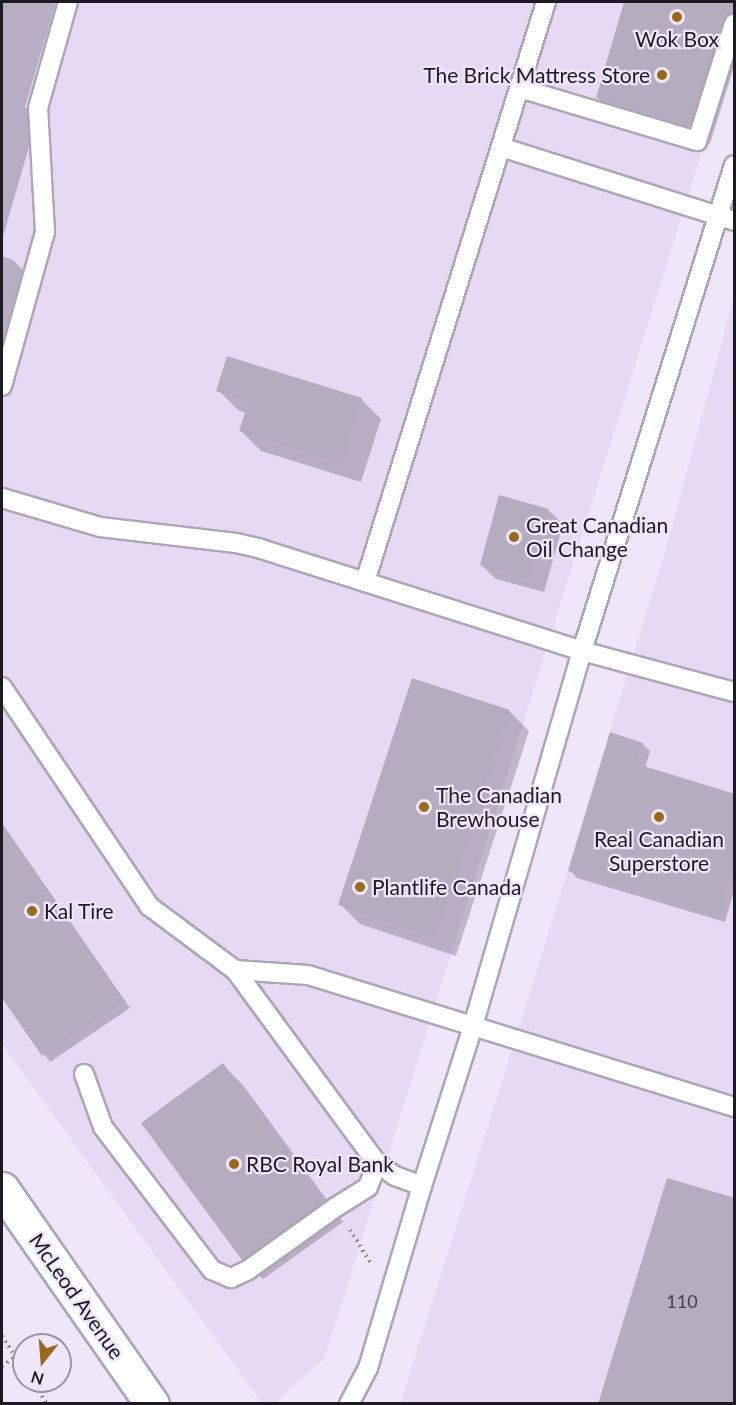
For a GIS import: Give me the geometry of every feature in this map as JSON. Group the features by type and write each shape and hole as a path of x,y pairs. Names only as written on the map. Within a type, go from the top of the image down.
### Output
{"street":[{"name":"McLeod Avenue","path":"2,1189 152,1404"}],"lane":[{"path":"2,386 45,232 38,108 68,2"},
{"path":"365,582 546,2"},
{"path":"519,88 698,141 735,24"},
{"path":"501,147 727,218"},
{"path":"350,1404 369,1368 422,1186 473,1026 582,651 727,218 735,165"},
{"path":"2,498 100,527 261,549 582,651 735,692"},
{"path":"2,687 149,906 235,970 377,1163 395,1176 422,1186"},
{"path":"235,970 308,975 735,1107"},
{"path":"84,1074 103,1127 212,1270 231,1278 248,1270 336,1206 368,1187 377,1163"}],"path":[{"path":"336,1206 390,1293"},
{"path":"2,1336 12,1352"}],"shaded area":[{"path":"2,2 734,2 734,49 325,1357 275,1403 262,1403 2,1044"},
{"name":"Real Canadian Superstore","path":"734,297 734,1403 400,1404 524,1012 667,545"}],"building":[{"path":"624,2 735,2 731,13 723,21 690,125 596,98"},
{"path":"227,356 362,398 341,463 239,431 249,401 216,391"},
{"name":"Great Canadian Oil Change","path":"499,495 549,509 529,579 480,565"},
{"name":"The Canadian Brewhouse","path":"412,678 510,710 436,937 338,905"},
{"path":"610,732 643,743 637,764 735,794 735,862 718,916 568,871"},
{"name":"Kal Tire","path":"2,824 124,1000 42,1056 2,998"},
{"name":"RBC Royal Bank","path":"223,1063 324,1202 242,1260 141,1123"},
{"path":"667,1178 735,1198 735,1404 598,1404"}],"place":[{"name":"Wok Box","path":"677,17"},
{"name":"The Brick Mattress Store","path":"662,75"},
{"name":"Great Canadian Oil Change","path":"514,537"},
{"name":"The Canadian Brewhouse","path":"424,807"},
{"name":"Real Canadian Superstore","path":"659,817"},
{"name":"Plantlife Canada","path":"360,887"},
{"name":"Kal Tire","path":"32,911"},
{"name":"RBC Royal Bank","path":"234,1164"}]}
